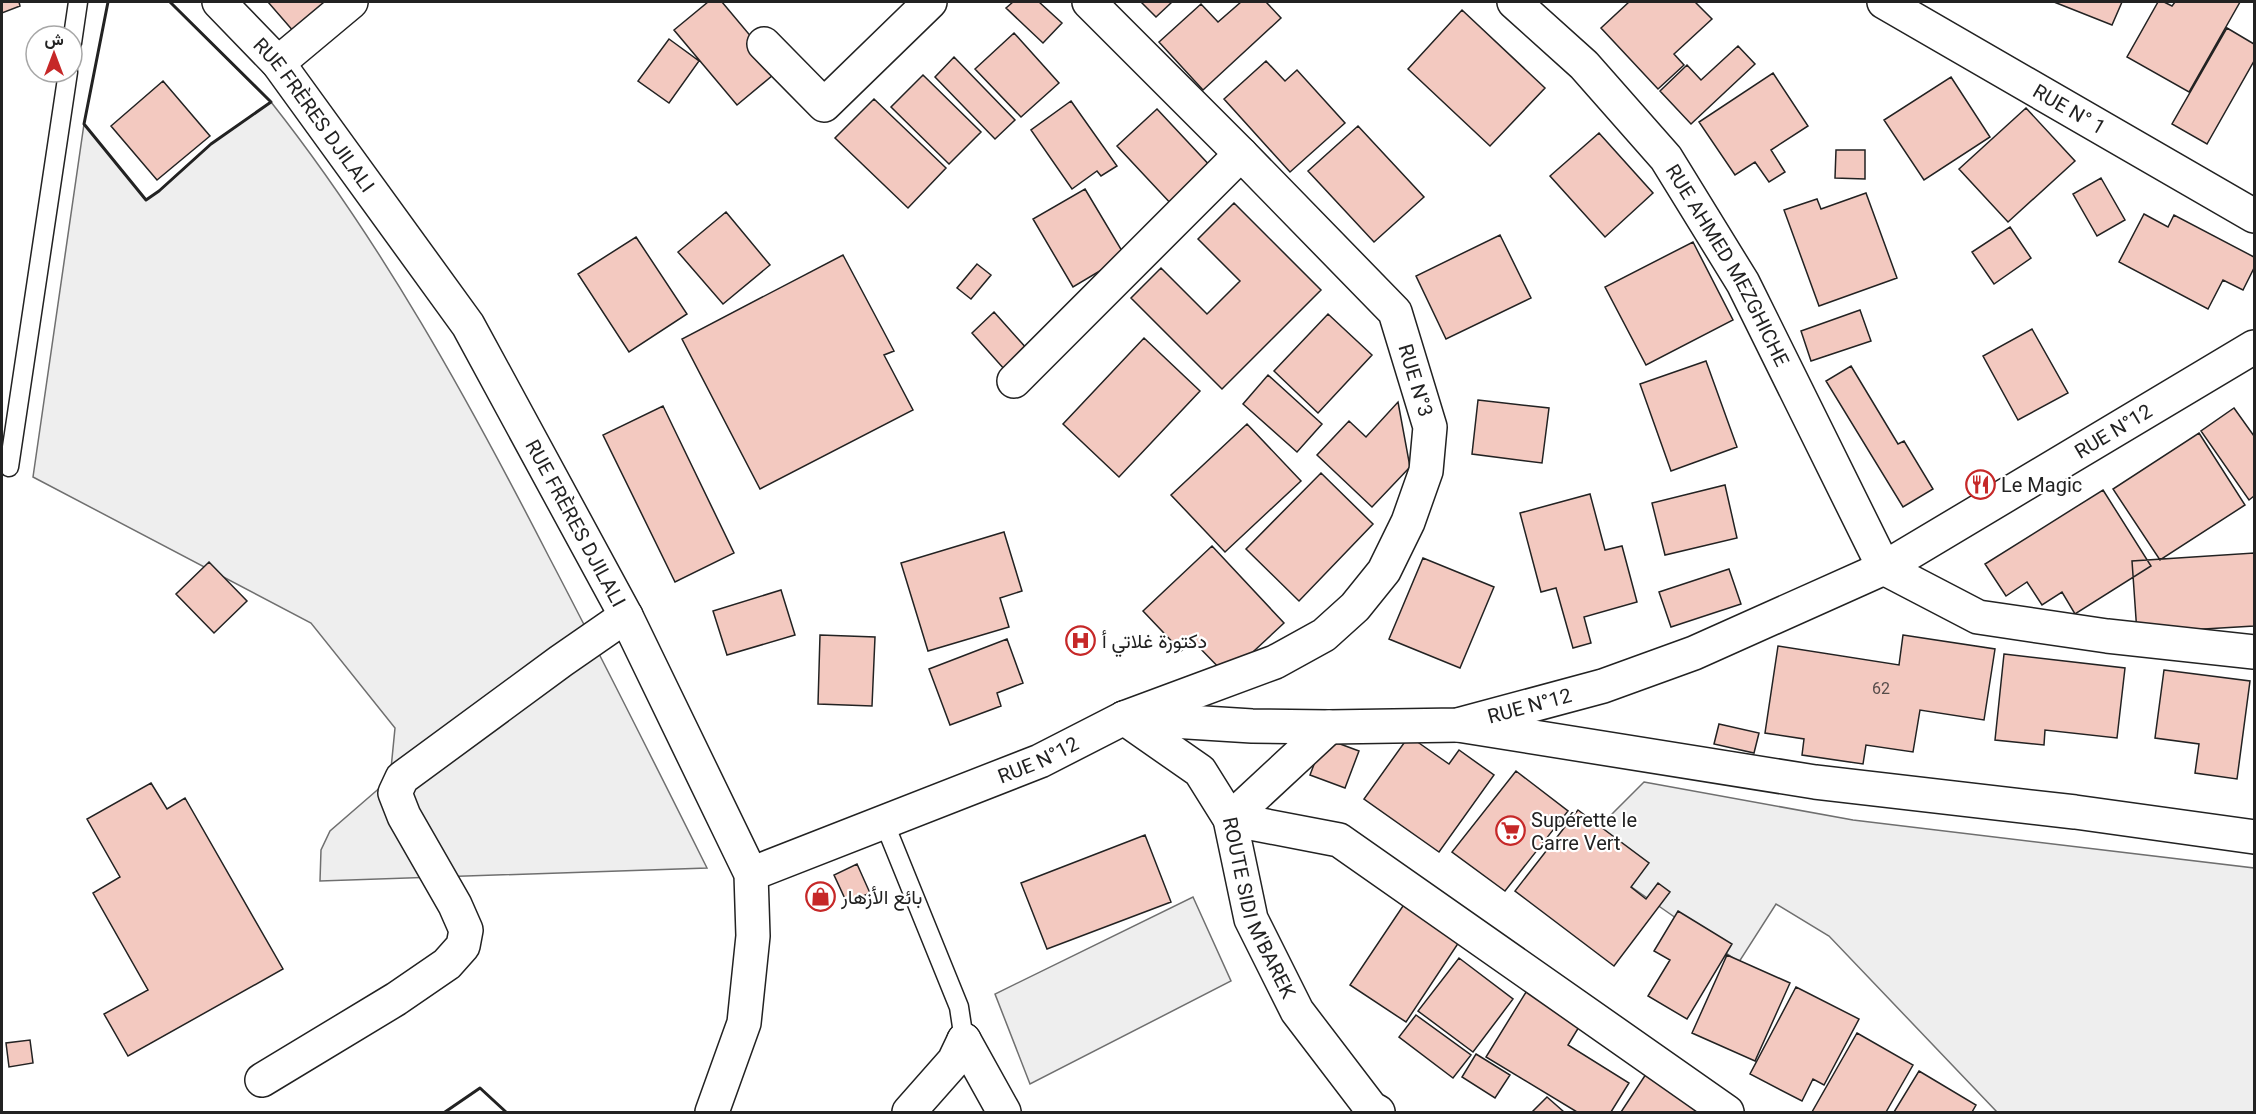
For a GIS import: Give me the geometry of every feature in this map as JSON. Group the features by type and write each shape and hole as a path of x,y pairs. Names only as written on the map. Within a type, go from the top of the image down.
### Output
{"street":[{"name":"RUE FRÈRES DJILALI","path":"219,2 278,63 468,324 626,616 751,874 753,936 744,1023 712,1113"},
{"path":"278,63 351,2"},
{"path":"764,45 824,105 930,2"},
{"name":"RUE N°3","path":"1089,2 1395,312 1430,427 1426,471 1408,522 1384,571 1355,607 1324,635 1275,662 1124,718"},
{"name":"RUE AHMED MEZGHICHE","path":"1514,2 1584,65 1666,158 1743,283 1884,568"},
{"name":"RUE N° 1","path":"1884,2 2254,216"},
{"path":"1014,381 1241,154"},
{"name":"RUE N°12","path":"751,874 1040,761 1124,718 1252,726 1458,725 1603,686 1684,657 1884,568 2254,348"},
{"path":"1884,568 1978,617 2108,636 2254,652"},
{"path":"262,1080 396,999 447,964 463,946 466,930 455,905 404,816 395,793 402,778 626,616"},
{"name":"ROUTE SIDI M'BAREK","path":"1124,718 1200,771 1230,819 1251,919 1298,1011 1371,1108 1378,1113"},
{"path":"1458,725 1815,782 2074,812 2254,837"},
{"path":"1230,819 1329,727"},
{"path":"1230,819 1339,840 1727,1113"},
{"path":"909,1113 954,1061 964,1040"},
{"path":"964,1040 1004,1113"}],"lane":[{"path":"75,24 78,2"},
{"path":"9,466 66,84"},
{"path":"884,822 959,1007 964,1040"}],"shaded area":[{"path":"271,102 349,210 421,322 518,498 707,868 320,881 321,850 330,831 390,779 395,728 311,623 33,477 84,124 146,200 211,144"},
{"path":"1644,782 1853,820 2254,868 2254,1112 1997,1112 1829,936 1776,904 1739,962 1577,849"},
{"path":"1193,897 1231,981 1030,1084 995,994"}],"building":[{"path":"2,2 19,2 20,6 2,13"},
{"path":"268,2 347,2 301,40"},
{"path":"708,2 722,2 779,70 737,105 674,30"},
{"path":"1013,2 1039,2 1062,23 1043,43 1006,8"},
{"path":"1141,2 1172,2 1156,17"},
{"path":"1241,2 1266,2 1281,18 1203,90 1159,42 1201,4 1218,22"},
{"path":"1629,2 1695,2 1712,19 1674,54 1684,65 1658,89 1601,28"},
{"path":"2054,2 2122,2 2112,25"},
{"path":"2158,2 2172,6 2175,2 2240,2 2189,92 2127,57"},
{"path":"1462,10 1545,88 1490,146 1408,69"},
{"path":"2227,28 2254,44 2254,61 2207,144 2172,124"},
{"path":"1014,33 1059,83 1021,117 975,69"},
{"path":"669,39 699,61 669,103 638,81"},
{"path":"1738,46 1755,64 1691,124 1660,91 1687,65 1701,80"},
{"path":"954,57 1015,120 995,139 935,77"},
{"path":"1266,61 1285,81 1297,70 1345,123 1290,172 1224,99"},
{"path":"1773,73 1808,126 1771,150 1785,172 1769,182 1755,162 1735,175 1699,122"},
{"path":"923,75 981,132 949,164 891,107"},
{"path":"1951,77 1990,137 1924,180 1884,120"},
{"path":"163,81 210,136 157,180 111,126"},
{"path":"874,99 946,168 908,208 835,138"},
{"path":"1071,101 1117,166 1101,176 1097,171 1072,189 1031,130"},
{"path":"2026,108 2075,161 2008,222 1959,169"},
{"path":"1157,109 1214,170 1174,207 1117,146"},
{"path":"1358,126 1424,197 1374,242 1308,171"},
{"path":"1599,133 1653,193 1605,237 1550,176"},
{"path":"1836,150 1865,150 1865,179 1835,178"},
{"path":"2101,178 2125,220 2097,236 2073,194"},
{"path":"1085,189 1125,256 1073,287 1033,219"},
{"path":"1866,193 1897,278 1819,306 1784,210 1817,199 1821,209"},
{"path":"1234,203 1321,290 1222,389 1131,298 1161,268 1207,314 1240,281 1198,239"},
{"path":"726,212 770,265 723,304 678,252"},
{"path":"2144,214 2168,227 2174,215 2254,257 2254,268 2243,290 2223,280 2208,309 2119,262"},
{"path":"2010,227 2031,258 1994,284 1972,252"},
{"path":"1500,235 1531,298 1446,339 1416,276"},
{"path":"636,237 687,314 629,352 578,274"},
{"path":"1693,242 1733,320 1646,365 1605,287"},
{"path":"843,255 894,351 884,355 913,410 760,489 682,339"},
{"path":"977,264 991,275 971,299 957,288"},
{"path":"1860,310 1871,341 1811,361 1801,331"},
{"path":"994,312 1028,350 1005,370 972,333"},
{"path":"1328,314 1372,355 1318,413 1274,371"},
{"path":"2032,329 2068,393 2018,420 1983,356"},
{"path":"1144,338 1200,391 1119,477 1063,424"},
{"path":"1706,361 1737,447 1671,471 1640,384"},
{"path":"1851,366 1898,444 1904,441 1933,489 1903,507 1826,381"},
{"path":"1268,375 1322,424 1297,452 1243,404"},
{"path":"1478,400 1549,408 1542,463 1472,454"},
{"path":"1398,402 1410,467 1372,507 1317,455 1349,421 1366,437"},
{"path":"663,406 734,553 675,582 603,435"},
{"path":"2234,408 2254,436 2254,496 2249,500 2201,431"},
{"path":"1247,424 1301,481 1225,552 1171,495"},
{"path":"2199,433 2245,505 2160,560 2113,489"},
{"path":"1321,473 1373,524 1299,601 1246,549"},
{"path":"1725,485 1737,538 1665,555 1652,503"},
{"path":"2103,490 2151,566 2075,614 2062,592 2042,605 2027,582 2006,596 1985,564"},
{"path":"1590,494 1605,550 1622,546 1637,602 1584,617 1591,643 1573,648 1556,588 1541,592 1520,513"},
{"path":"1004,532 1022,591 1000,598 1009,627 928,651 901,563"},
{"path":"1212,546 1284,623 1227,676 1193,641 1181,651 1143,611"},
{"path":"2254,553 2254,626 2137,633 2132,561"},
{"path":"1423,558 1494,587 1460,668 1389,639"},
{"path":"209,562 247,601 214,633 176,594"},
{"path":"1729,569 1741,604 1671,627 1659,592"},
{"path":"781,590 795,635 727,655 713,611"},
{"path":"820,635 875,637 872,706 818,704"},
{"path":"1903,635 1995,649 1984,720 1920,710 1913,752 1866,745 1863,764 1802,755 1804,739 1765,733 1778,646 1899,665"},
{"path":"1007,639 1023,683 997,693 1001,706 950,725 929,669"},
{"path":"2004,654 2125,668 2117,738 2045,730 2044,745 1995,740"},
{"path":"2164,670 2250,681 2237,779 2195,773 2199,744 2155,738"},
{"path":"1719,724 1759,733 1754,753 1714,744"},
{"path":"1409,736 1449,764 1459,750 1494,775 1439,852 1364,799"},
{"path":"1324,738 1359,751 1345,788 1310,775"},
{"name":"Supérette le Carre Vert","path":"1516,771 1568,811 1505,891 1452,852"},
{"path":"151,783 167,809 185,798 283,969 128,1056 104,1014 148,990 93,893 120,877 87,819"},
{"path":"1578,810 1649,863 1631,887 1646,899 1658,883 1670,892 1614,966 1515,891"},
{"path":"1145,835 1171,902 1047,949 1021,883"},
{"path":"857,864 870,893 847,903 834,875"},
{"path":"1409,897 1465,933 1406,1022 1350,985"},
{"path":"1678,911 1732,944 1687,1019 1648,996 1670,960 1654,951"},
{"path":"1727,955 1790,983 1755,1061 1692,1033"},
{"path":"1459,958 1513,999 1473,1052 1418,1011"},
{"path":"1531,984 1585,1017 1568,1045 1629,1083 1611,1112 1577,1112 1486,1057"},
{"path":"1796,987 1859,1019 1824,1085 1813,1079 1802,1101 1750,1074"},
{"path":"1416,1015 1471,1055 1453,1078 1399,1037"},
{"path":"1857,1033 1913,1065 1886,1112 1812,1112"},
{"path":"30,1040 33,1063 9,1067 6,1043"},
{"path":"1476,1054 1510,1075 1495,1098 1462,1077"},
{"path":"1919,1071 1976,1105 1972,1112 1894,1112"},
{"path":"1646,1074 1703,1112 1621,1112"},
{"path":"1547,1097 1564,1112 1532,1112"}],"wall":[{"path":"108,2 84,124 146,200 211,144 271,102 170,2"},
{"path":"445,1112 480,1088 506,1112"}],"place":[{"name":"Le Magic","path":"1980,485"},
{"name":"دكتورة غلاتي أ","path":"1081,641"},
{"name":"Supérette le Carre Vert","path":"1510,831"},
{"name":"بائع الأزهار","path":"820,897"}]}
